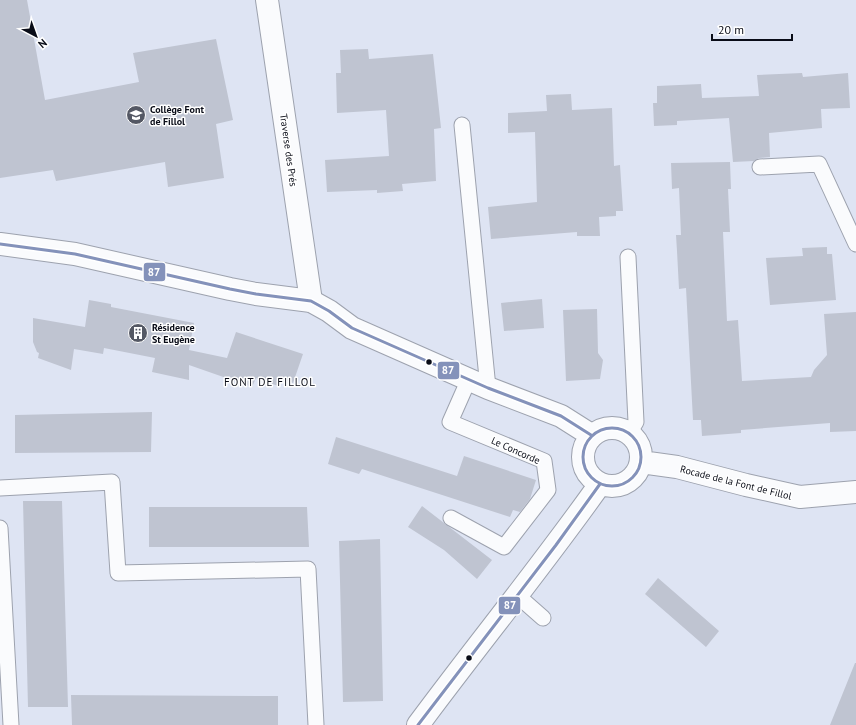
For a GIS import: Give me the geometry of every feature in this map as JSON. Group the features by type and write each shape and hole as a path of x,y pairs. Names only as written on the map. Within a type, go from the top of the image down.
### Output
{"street":[{"name":"Traverse des Prés","path":"267,0 311,301"},
{"path":"0,244 75,254 230,289 311,301 329,311 352,328 479,384 561,416 591,435"},
{"path":"612,427 629,433 635,438 639,446 641,462 633,477 626,483 613,486 600,484 593,480 587,473 582,459 585,444 591,435 603,429 612,427"},
{"name":"Rocade de la Font de Fillol","path":"641,462 677,467 800,497 856,492"},
{"path":"418,725 454,676 518,596 600,484"}],"lane":[{"path":"462,125 479,384"},
{"path":"760,167 820,164 856,244"},
{"path":"628,257 636,422 629,433"},
{"name":"Le Concorde","path":"452,518 504,547 548,490 544,461 450,422 479,384"},
{"path":"0,488 112,482 118,573 308,569 316,725"},
{"path":"0,528 11,725"},
{"path":"518,596 543,618"}],"building":[{"path":"0,0 27,0 45,100 139,82 133,53 216,39 233,120 216,124 224,178 168,187 165,162 56,181 53,170 0,178"},
{"path":"368,49 369,59 433,54 441,128 434,129 436,181 402,184 403,191 377,193 377,190 327,192 325,160 389,156 386,110 337,113 336,73 341,73 340,50"},
{"path":"802,73 803,77 848,73 850,108 821,109 822,128 769,133 770,157 759,158 754,161 733,162 729,118 677,121 677,125 654,126 653,103 657,103 657,86 701,84 702,98 759,96 757,75"},
{"path":"571,94 572,110 612,108 614,166 620,165 623,211 616,211 616,216 599,217 600,236 577,236 577,232 491,239 488,207 537,202 535,132 508,133 508,113 547,111 546,95"},
{"path":"730,162 731,189 728,189 730,232 723,232 727,321 738,320 742,381 811,377 814,370 827,355 824,314 856,312 856,431 830,432 830,423 741,430 741,433 702,436 701,420 693,420 686,288 679,289 676,235 681,235 679,188 672,189 671,163"},
{"path":"827,247 827,254 832,254 836,300 770,305 766,258 803,256 802,248"},
{"path":"542,299 544,328 504,331 501,303"},
{"path":"89,300 111,304 111,307 194,323 189,350 227,358 236,332 303,354 293,383 281,379 278,386 256,378 252,387 189,365 189,380 152,372 155,358 104,348 103,354 74,349 71,370 38,358 39,353 37,352 33,342 33,318 85,327"},
{"path":"597,309 598,353 603,360 600,379 566,381 563,310"},
{"path":"152,412 151,452 15,453 15,415"},
{"path":"336,437 457,476 464,456 536,480 530,499 520,512 513,510 510,517 362,469 359,474 328,464"},
{"path":"23,501 62,501 68,707 28,707"},
{"path":"422,506 492,560 477,579 444,550 408,527"},
{"path":"149,507 307,507 309,547 149,547"},
{"path":"380,539 383,701 343,702 339,541"},
{"path":"658,578 719,631 706,647 645,594"},
{"path":"855,663 856,725 830,725"},
{"path":"71,695 278,696 278,725 72,725"}],"transit line":[{"name":"87","path":"0,244 75,254 230,289 311,301 329,311 352,328 488,388 561,416 591,435"},
{"name":"87","path":"606,428 618,428 633,436 641,451 641,457 641,463 633,478 618,486 606,486 591,478 583,463 583,451 591,436 606,428"},
{"name":"87","path":"418,725 556,545 600,484"}],"place":[{"name":"Collège Font de Fillol","path":"136,115"},
{"name":"Résidence St Eugène","path":"138,333"}],"district":[{"name":"FONT DE FILLOL","path":"270,382"}]}
